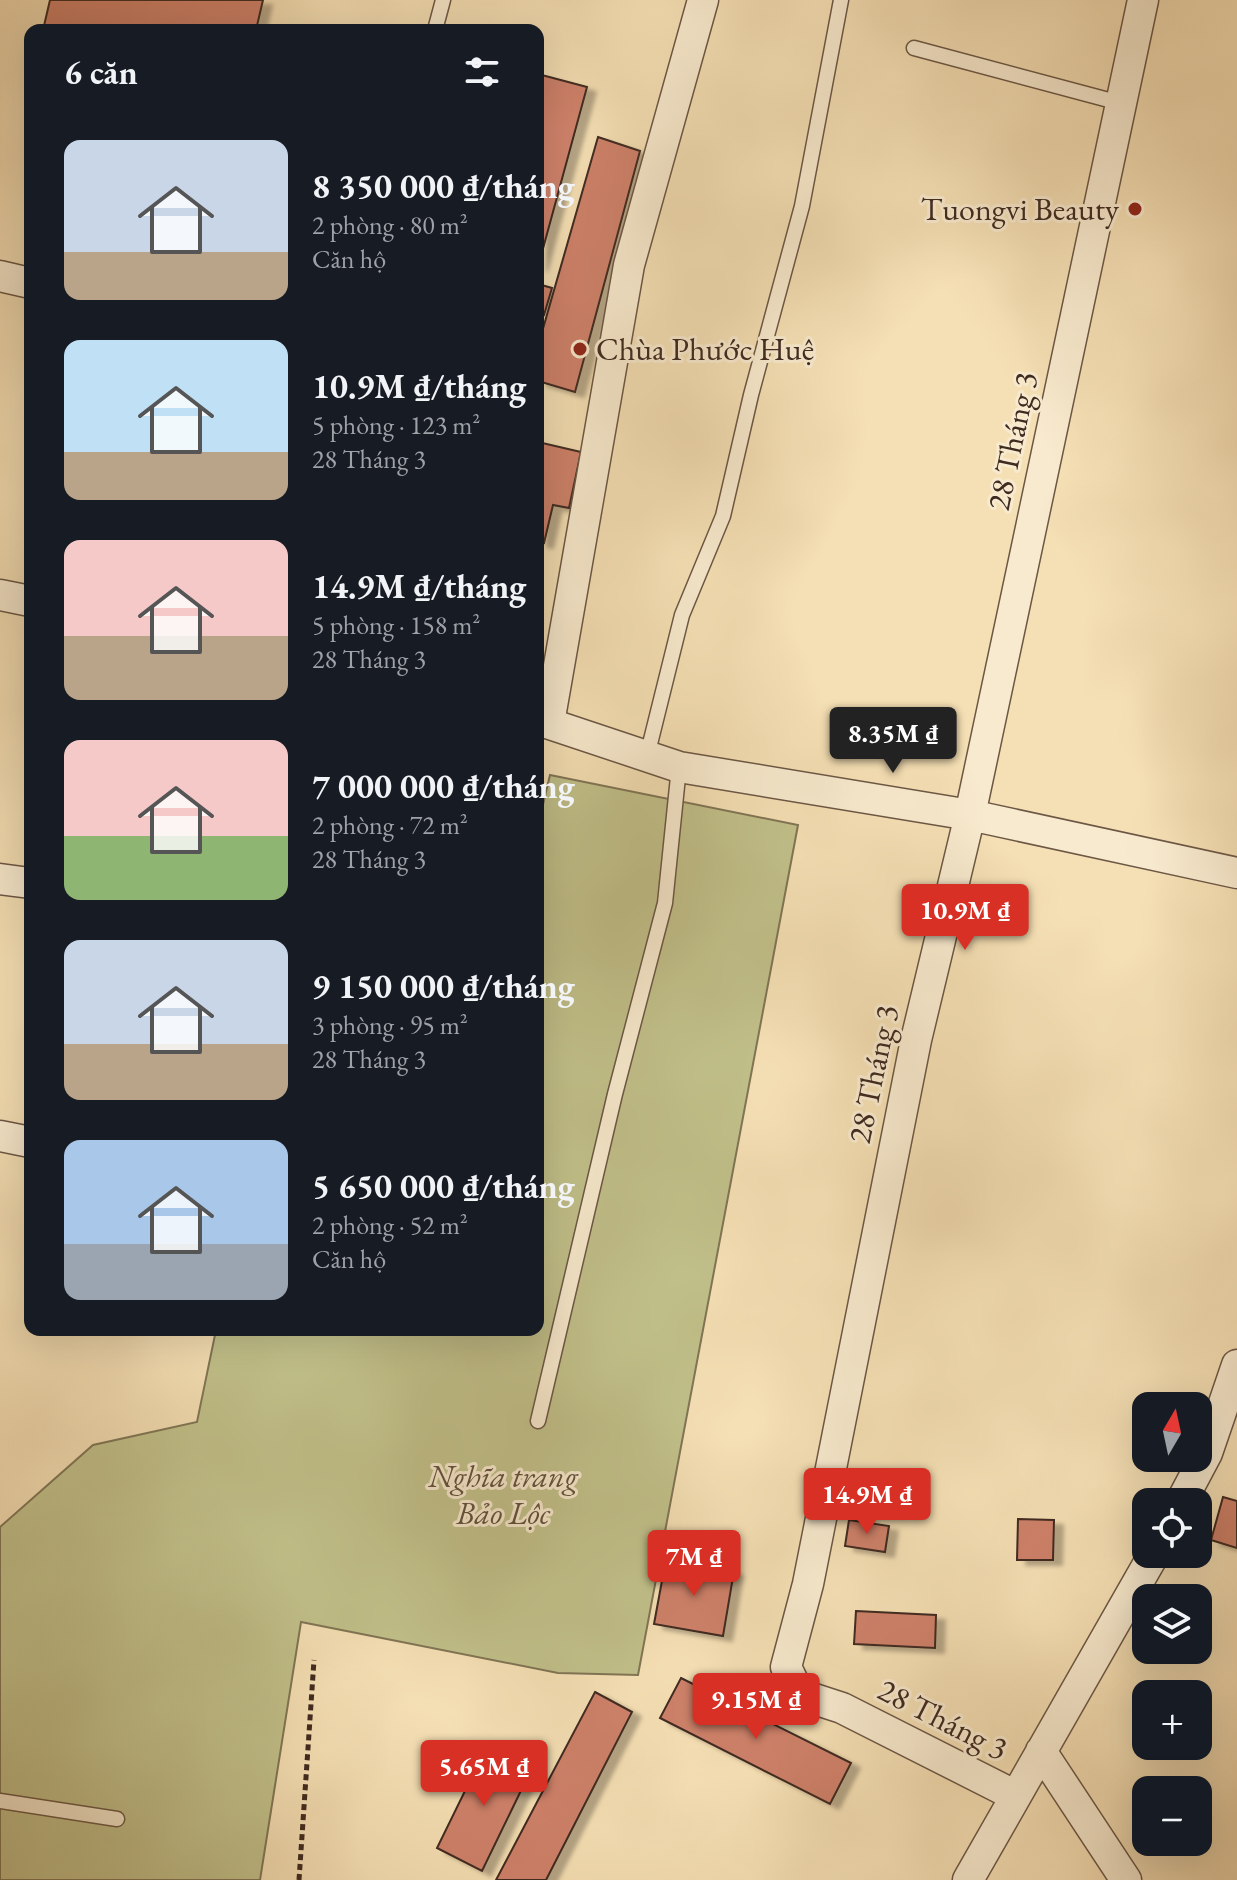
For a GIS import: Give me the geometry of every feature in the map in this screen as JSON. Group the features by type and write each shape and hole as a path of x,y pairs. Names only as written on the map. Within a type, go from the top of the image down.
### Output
{"street":[{"path":"544,717 629,265 703,0"},
{"name":"28 Tháng 3","path":"1014,1795 842,1708 799,1694 786,1667 808,1584 916,1040 970,815 1143,0"},
{"path":"0,276 24,282"},
{"path":"0,595 24,600"},
{"path":"544,722 679,767 970,815 1237,873"},
{"path":"0,879 24,882"},
{"path":"0,1136 24,1141"},
{"path":"1188,1488 1231,1400 1237,1365"},
{"path":"968,1880 1146,1568"},
{"path":"1041,1751 1126,1880"}],"lane":[{"path":"437,24 443,0"},
{"path":"647,756 682,615 723,516 751,395 802,206 841,0"},
{"path":"914,48 1120,103"},
{"path":"538,1421 615,1094 665,903 679,767"},
{"path":"0,1801 117,1819"}],"path":[{"path":"299,1880 314,1660"}],"green space":[{"name":"Nghĩa trang Bảo Lộc","path":"550,775 798,825 638,1675 558,1673 301,1622 260,1880 0,1880 0,1527 93,1445 197,1422 215,1336 544,1336 544,800"}],"building":[{"path":"50,0 263,0 257,24 44,24"},
{"path":"544,76 587,87 544,245"},
{"path":"598,137 640,151 575,392 544,383 544,325"},
{"path":"544,286 552,288 544,315"},
{"path":"544,443 581,452 569,508 553,505 544,543"},
{"path":"1223,1497 1237,1501 1237,1548 1212,1540"},
{"path":"1018,1519 1054,1520 1053,1560 1017,1560"},
{"path":"849,1520 889,1526 885,1552 845,1546"},
{"path":"666,1559 734,1571 723,1636 654,1624"},
{"path":"856,1611 936,1615 935,1648 854,1644"},
{"path":"681,1678 851,1763 830,1804 660,1718"},
{"path":"595,1692 632,1712 546,1880 496,1880"},
{"path":"487,1746 532,1768 482,1871 437,1848"}],"place":[{"name":"Tuongvi Beauty","path":"1135,209"},
{"name":"Chùa Phước Huệ","path":"580,349"}]}
